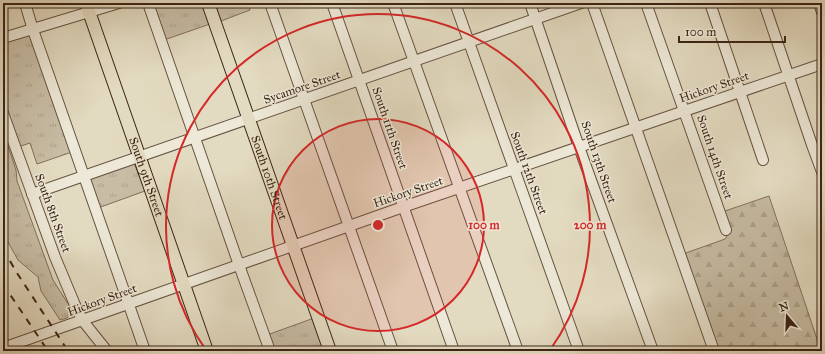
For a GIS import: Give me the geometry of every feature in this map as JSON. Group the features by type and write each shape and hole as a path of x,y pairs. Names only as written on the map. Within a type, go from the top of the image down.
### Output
{"main road":[{"name":"South 10th Street","path":"208,3 330,351"},
{"name":"South 9th Street","path":"87,8 208,351"}],"street":[{"path":"25,3 33,30 130,304 145,351"},
{"path":"3,38 33,30 87,8 120,3"},
{"path":"148,3 270,351"},
{"path":"270,3 393,351"},
{"name":"South 11th Street","path":"332,3 454,351"},
{"path":"393,3 518,351"},
{"name":"South 12th Street","path":"455,3 579,351"},
{"name":"South 13th Street","path":"530,3 653,351"},
{"name":"Sycamore Street","path":"32,194 581,3"},
{"path":"592,3 714,351"},
{"name":"South 14th Street","path":"646,3 685,110 726,230"},
{"path":"710,3 763,160"},
{"path":"764,3 822,172"},
{"path":"819,3 822,12"},
{"name":"Hickory Street","path":"3,348 83,321 348,226 822,64"},
{"name":"South 8th Street","path":"3,113 55,257 83,321 107,351"}],"green space":[{"path":"151,3 203,3 210,24 164,40"},
{"path":"215,3 248,3 250,10 221,21"},
{"path":"31,33 72,152 37,164 30,143 18,147 3,103 3,42"},
{"path":"3,131 16,170 17,181 53,280 72,310 71,314 67,318 60,320 41,291 38,277 18,260 3,233"},
{"path":"134,163 145,191 98,208 87,178"},
{"path":"769,196 821,351 718,351 683,254 725,239 729,233 722,212"},
{"path":"314,318 325,351 273,351 267,335"}],"railway":[{"path":"3,249 68,351"},
{"path":"3,284 48,351"}]}
